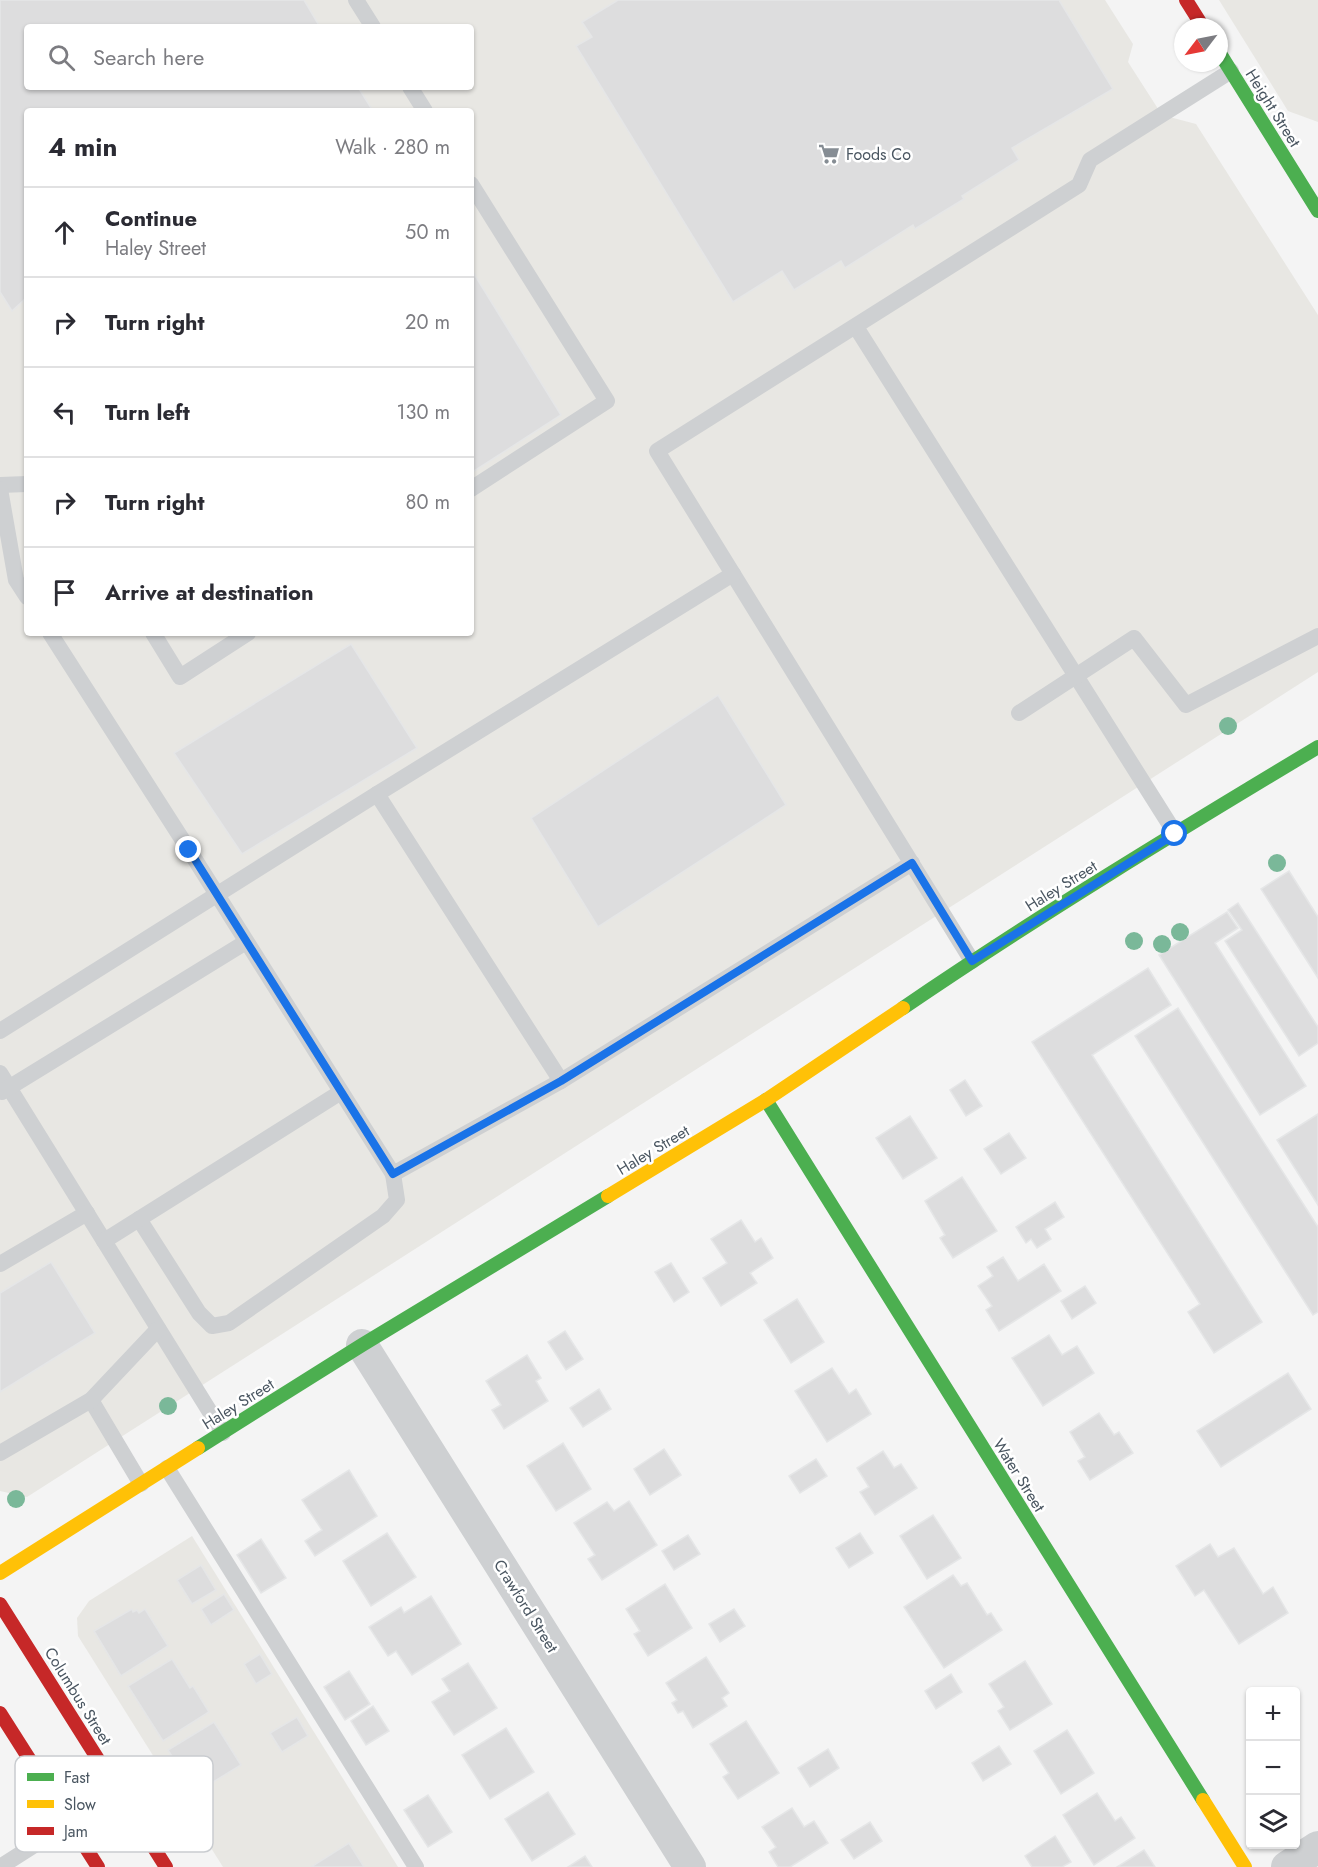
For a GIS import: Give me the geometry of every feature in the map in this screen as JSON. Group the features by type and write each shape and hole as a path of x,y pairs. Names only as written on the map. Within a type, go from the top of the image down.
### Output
{"main road":[{"path":"1186,0 1197,18"},
{"name":"Height Street","path":"1228,68 1318,211"},
{"name":"Haley Street","path":"0,1573 362,1345 766,1100 972,961 1318,747"},
{"name":"Water Street","path":"766,1100 1245,1867"},
{"name":"Columbus Street","path":"0,1604 96,1756"},
{"path":"0,1713 27,1756"},
{"path":"88,1852 98,1867"},
{"name":"Columbus Street","path":"157,1852 166,1867"}],"street":[{"name":"Crawford Street","path":"362,1345 690,1867"},
{"path":"1287,1867 1318,1847"}],"lane":[{"path":"356,0 371,24"},
{"path":"972,961 657,451 1079,185 1090,160 1230,71"},
{"path":"412,90 423,108"},
{"path":"474,189 607,401 474,487"},
{"path":"856,327 1175,834"},
{"path":"24,484 0,487 16,580 24,592"},
{"path":"0,1031 376,794 733,574"},
{"path":"52,636 393,1174 398,1200 383,1216 229,1323 212,1326 200,1313 139,1219"},
{"path":"155,636 180,677 243,636"},
{"path":"1019,713 1134,638 1186,705 1318,636"},
{"path":"376,794 561,1081"},
{"path":"393,1174 561,1081 912,863"},
{"path":"223,1433 87,1213 3,1084 246,942"},
{"path":"104,1241 341,1092"},
{"path":"0,1264 87,1213"},
{"path":"0,1453 91,1400 158,1329"},
{"path":"91,1400 141,1485"},
{"path":"167,1468 416,1867"},
{"path":"0,1867 24,1852"}],"shaded area":[{"path":"0,0 1105,0 1133,44 1128,62 1162,115 1196,124 1318,315 1318,672 27,1497 0,1491"},
{"path":"1219,0 1318,0 1318,122 1288,111"},
{"path":"192,1536 398,1867 223,1867 213,1851 213,1756 153,1756 78,1636 77,1618 89,1601"}],"building":[{"path":"0,0 304,0 318,24 24,24 24,90 360,90 371,108 24,108 24,300 12,311 0,292"},
{"name":"Foods Co","path":"618,0 1059,0 1113,89 1012,148 1019,160 962,196 964,199 915,229 913,225 845,268 841,261 794,290 782,271 733,302 576,46 592,37 582,22"},
{"path":"474,274 561,415 474,471"},
{"path":"351,644 417,748 242,854 174,753"},
{"path":"718,695 786,805 598,927 531,818"},
{"path":"1289,871 1318,917 1318,978 1261,889"},
{"path":"1238,903 1318,1027 1318,1043 1299,1056 1225,941 1242,930 1228,910"},
{"path":"1227,912 1238,928 1215,943 1306,1086 1260,1115 1159,955"},
{"path":"1148,968 1171,1005 1092,1055 1262,1322 1214,1353 1188,1312 1200,1304 1032,1042"},
{"path":"1178,1008 1318,1227 1318,1312 1313,1315 1135,1036"},
{"path":"965,1080 982,1106 966,1116 950,1090"},
{"path":"1318,1114 1318,1205 1277,1140"},
{"path":"910,1116 937,1158 903,1179 876,1138"},
{"path":"1009,1133 1026,1158 1001,1174 984,1149"},
{"path":"962,1177 997,1231 953,1258 940,1238 945,1235 925,1201"},
{"path":"1055,1202 1064,1217 1045,1229 1051,1239 1037,1248 1031,1239 1026,1243 1016,1227"},
{"path":"741,1220 755,1242 761,1238 773,1258 750,1273 757,1283 721,1306 703,1278 727,1263 711,1239"},
{"path":"1003,1257 1018,1281 1044,1264 1061,1291 999,1331 986,1310 992,1306 978,1286 993,1276 987,1267"},
{"path":"51,1262 95,1333 0,1392 0,1293"},
{"path":"671,1263 689,1292 674,1302 655,1272"},
{"path":"1085,1286 1096,1303 1072,1319 1061,1301"},
{"path":"797,1299 824,1342 791,1363 764,1320"},
{"path":"565,1331 583,1359 566,1370 548,1342"},
{"path":"1049,1335 1062,1355 1077,1346 1094,1373 1043,1406 1012,1358"},
{"path":"527,1355 541,1378 536,1381 548,1401 504,1429 492,1410 501,1405 486,1381"},
{"path":"832,1368 849,1394 856,1389 871,1414 827,1442 795,1391"},
{"path":"1288,1373 1311,1409 1221,1467 1197,1431"},
{"path":"599,1389 611,1409 583,1427 570,1408"},
{"path":"1099,1413 1114,1435 1119,1432 1133,1453 1090,1480 1078,1461 1085,1457 1070,1432"},
{"path":"563,1443 591,1489 556,1511 527,1466"},
{"path":"664,1449 681,1475 650,1495 634,1469"},
{"path":"883,1451 894,1468 901,1464 917,1488 875,1515 860,1492 869,1487 857,1468"},
{"path":"816,1459 827,1476 800,1493 789,1476"},
{"path":"349,1470 377,1516 315,1556 305,1541 322,1530 302,1500"},
{"path":"629,1501 657,1545 602,1580 588,1559 595,1555 574,1523 607,1502 614,1511"},
{"path":"933,1515 961,1558 927,1579 900,1536"},
{"path":"387,1533 416,1577 371,1606 343,1561"},
{"path":"860,1533 873,1553 849,1568 836,1548"},
{"path":"688,1535 700,1554 674,1570 662,1551"},
{"path":"261,1539 286,1578 261,1593 237,1555"},
{"path":"1210,1544 1218,1557 1234,1548 1263,1594 1273,1587 1288,1613 1239,1644 1204,1590 1195,1596 1176,1566"},
{"path":"201,1565 216,1590 192,1604 177,1580"},
{"path":"953,1575 961,1586 967,1583 987,1615 991,1613 1002,1630 944,1668 904,1607"},
{"path":"665,1584 692,1628 648,1656 634,1634 640,1631 626,1609"},
{"path":"224,1594 234,1610 211,1625 201,1609"},
{"path":"431,1596 461,1644 412,1675 396,1651 388,1656 369,1627 401,1607 404,1613"},
{"path":"132,1609 133,1612 137,1610 139,1613 145,1609 168,1646 121,1676 94,1631"},
{"path":"734,1609 745,1626 720,1642 709,1624"},
{"path":"260,1654 272,1674 256,1684 244,1664"},
{"path":"706,1657 729,1693 722,1698 727,1706 693,1728 683,1711 678,1713 672,1703 677,1700 666,1683"},
{"path":"172,1659 190,1688 193,1686 209,1712 163,1741 128,1686"},
{"path":"1025,1661 1052,1704 1010,1730 998,1711 1004,1707 989,1684"},
{"path":"468,1663 497,1708 454,1735 432,1702 450,1691 442,1679"},
{"path":"349,1671 370,1704 345,1720 324,1687"},
{"path":"951,1674 962,1692 936,1709 925,1691"},
{"path":"373,1706 389,1731 366,1745 351,1721"},
{"path":"297,1717 308,1736 282,1752 270,1733"},
{"path":"746,1721 779,1773 738,1799 723,1777 729,1773 710,1744"},
{"path":"214,1722 241,1765 213,1782 213,1756 172,1756 168,1750"},
{"path":"506,1728 534,1772 490,1799 462,1755"},
{"path":"1067,1730 1094,1773 1061,1794 1034,1751"},
{"path":"999,1746 1011,1764 983,1781 972,1763"},
{"path":"828,1749 839,1768 810,1787 798,1768"},
{"path":"548,1792 575,1834 532,1861 505,1819"},
{"path":"1097,1793 1115,1821 1121,1817 1135,1838 1094,1865 1063,1815"},
{"path":"428,1795 452,1832 428,1847 404,1810"},
{"path":"792,1808 804,1827 814,1821 828,1843 790,1867 778,1867 769,1852 776,1847 762,1827"},
{"path":"870,1822 882,1841 854,1859 841,1840"},
{"path":"1055,1836 1071,1862 1062,1867 1032,1867 1025,1856"},
{"path":"349,1843 364,1867 311,1867"},
{"path":"1144,1850 1155,1867 1117,1867"},
{"path":"585,1856 592,1867 568,1867"}],"traffic: fast":[{"path":"1228,66 1318,211"},
{"path":"903,1008 1057,907 1318,747"},
{"path":"766,1100 1203,1800"},
{"path":"198,1448 362,1345 608,1196"}],"traffic: slow":[{"path":"608,1196 766,1100 903,1008"},
{"path":"0,1573 198,1448"},
{"path":"1203,1800 1245,1867"}],"traffic: jam":[{"path":"1186,0 1197,18"},
{"path":"0,1604 96,1756"},
{"path":"0,1713 27,1756"},
{"path":"88,1852 98,1867"},
{"path":"157,1852 166,1867"}],"place":[{"name":"Foods Co","path":"829,154"}],"route":[{"path":"189,850 393,1174 561,1081 912,863 972,961 1175,834"}]}
